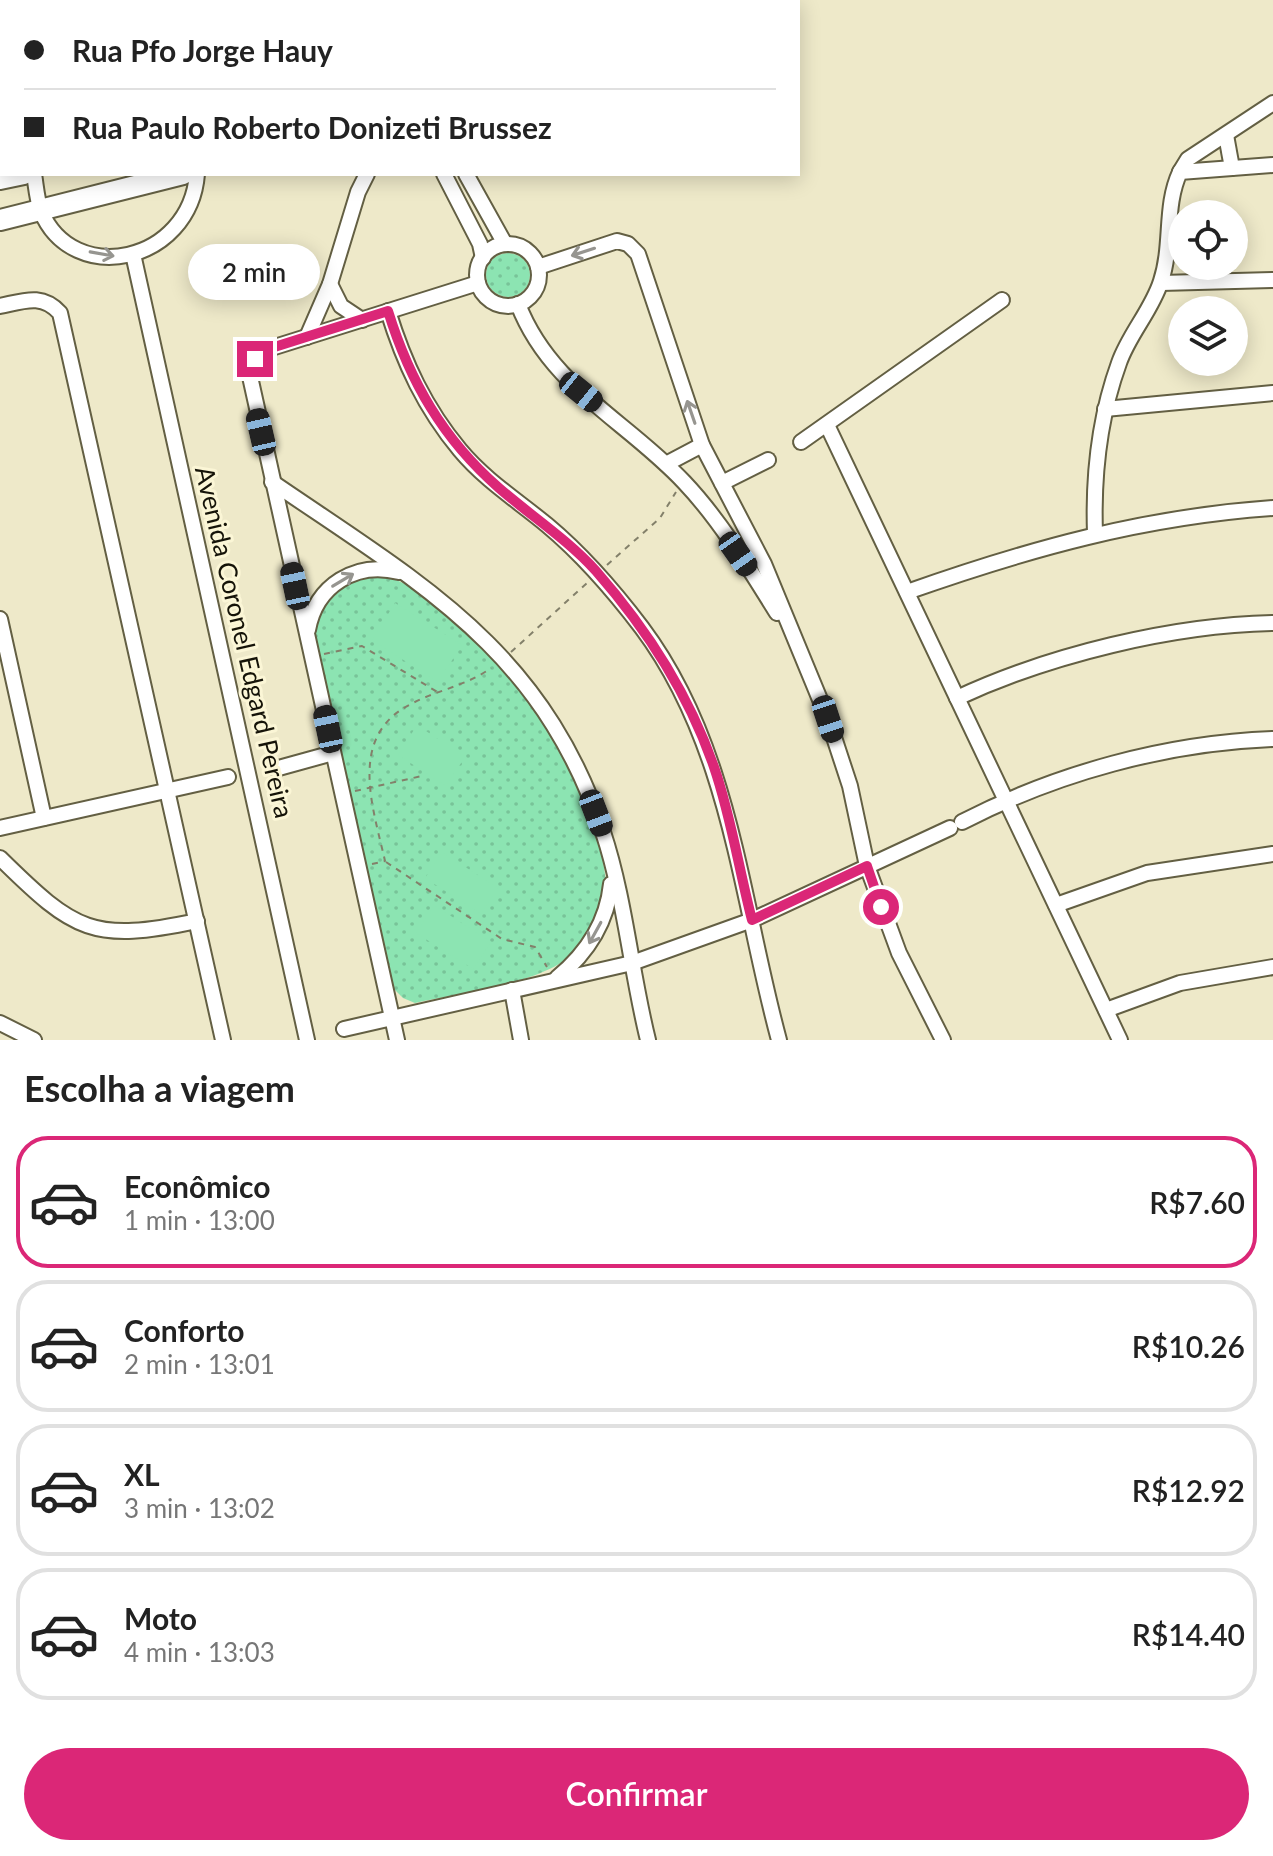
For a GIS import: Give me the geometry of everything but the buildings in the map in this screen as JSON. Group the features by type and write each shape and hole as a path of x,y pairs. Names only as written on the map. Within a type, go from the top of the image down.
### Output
{"main road":[{"path":"0,220 175,176"}],"street":[{"path":"1095,533 1096,452 1105,409 1120,360 1161,283 1169,248 1170,202 1180,172 1188,159 1273,103"},
{"path":"1226,135 1232,168"},
{"path":"1180,172 1273,165"},
{"path":"34,176 41,211 64,239 80,249 115,257 151,248 180,224 190,208 197,176"},
{"path":"356,176 358,192"},
{"path":"307,337 330,284 358,192 366,176"},
{"path":"445,176 473,230 483,258 478,283 493,302 518,304 533,293 538,267 522,247 505,244 483,258"},
{"path":"467,176 505,244"},
{"path":"457,199 474,190"},
{"path":"473,230 491,221"},
{"path":"538,267 614,242 628,244 638,254 702,445 764,564 802,654 850,786 867,866 899,953 943,1040"},
{"name":"Avenida Coronel Edgard Pereira","path":"133,254 307,1040"},
{"path":"1161,283 1273,280"},
{"path":"397,1040 250,382 252,363 265,350 478,283"},
{"path":"330,284 341,306 362,320"},
{"path":"0,306 33,298 50,302 60,313 223,1040"},
{"path":"801,442 828,427 1002,300"},
{"path":"518,304 528,330 560,374 666,464 704,505 755,578 802,654"},
{"path":"388,311 403,358 428,408 461,452 594,569 643,630 675,683 714,768 779,1040"},
{"path":"1105,409 1273,393"},
{"path":"828,427 1120,1040"},
{"path":"666,464 702,445"},
{"path":"722,483 768,460"},
{"path":"272,482 460,614 505,657 546,711 580,770 604,834 648,1040"},
{"path":"704,505 718,514 725,510 727,502 722,483"},
{"path":"907,592 1016,553 1095,533 1213,512 1273,508"},
{"path":"307,638 317,604 342,578 376,569 411,577"},
{"path":"0,619 44,818"},
{"path":"957,698 1063,659 1167,635 1273,623"},
{"path":"344,1029 632,963 752,920 1006,800 1112,763 1240,740 1273,739"},
{"path":"275,769 333,753"},
{"path":"0,828 228,777"},
{"path":"1056,905 1147,873 1273,854"},
{"path":"0,858 59,912 87,926 111,933 140,933 197,921"},
{"path":"553,981 584,952 596,934 610,893 612,872"},
{"path":"1106,1010 1180,983 1273,967"},
{"path":"512,990 521,1040"},
{"path":"0,1023 34,1040"}],"path":[{"path":"311,656 362,646 439,693"},
{"path":"505,657 462,685 410,704 382,729 371,751 369,788 385,861 505,940 535,947 553,981"},
{"path":"341,790 369,788 422,776"},
{"path":"361,866 385,861"}],"green space":[{"path":"508,253 523,260 530,275 523,290 508,297 493,290 486,275 493,260"},
{"path":"373,574 412,587 450,613 488,650 523,693 578,789 596,834 605,874 605,893 600,913 586,939 566,960 548,970 504,985 415,1003 403,998 394,989 315,639 319,614 332,596 350,583"},
{"path":"395,603 462,645 438,682 372,640"},
{"path":"417,725 465,757 446,786 398,755"},
{"path":"442,852 498,888 481,914 425,878"},
{"path":"434,905 491,942 473,969 416,933"}],"route":[{"path":"255,359 265,350 388,311 403,358 428,408 461,452 594,569 643,630 670,674 683,696 714,768 752,920 867,866 881,907"}]}
